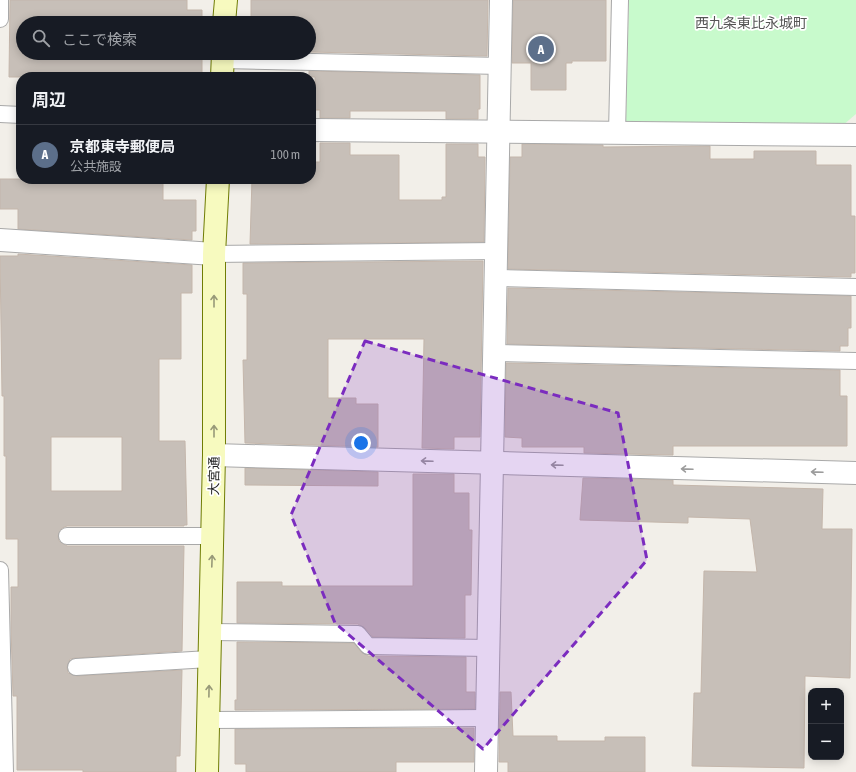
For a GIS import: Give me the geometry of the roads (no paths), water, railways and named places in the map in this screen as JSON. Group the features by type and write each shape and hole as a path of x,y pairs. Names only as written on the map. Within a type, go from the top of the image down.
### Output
{"street":[{"path":"225,16 226,0"},
{"path":"486,772 491,463 502,0"},
{"path":"316,130 856,136"},
{"name":"大宮通","path":"206,772 214,455 214,254 218,184"},
{"path":"0,240 214,254"},
{"path":"214,455 856,473"}],"lane":[{"path":"0,0 0,19"},
{"path":"618,133 620,0"},
{"path":"223,63 501,66"},
{"path":"0,114 16,115"},
{"path":"214,254 497,251"},
{"path":"496,278 856,287"},
{"path":"494,353 856,361"},
{"path":"67,536 212,536"},
{"path":"0,570 5,772"},
{"path":"210,632 358,634 368,646 488,648"},
{"path":"76,667 209,659"},
{"path":"208,720 486,718"}],"place":[{"name":"京都東寺郵便局","path":"541,49"}],"district":[{"name":"西九条東比永城町","path":"751,23"}]}
